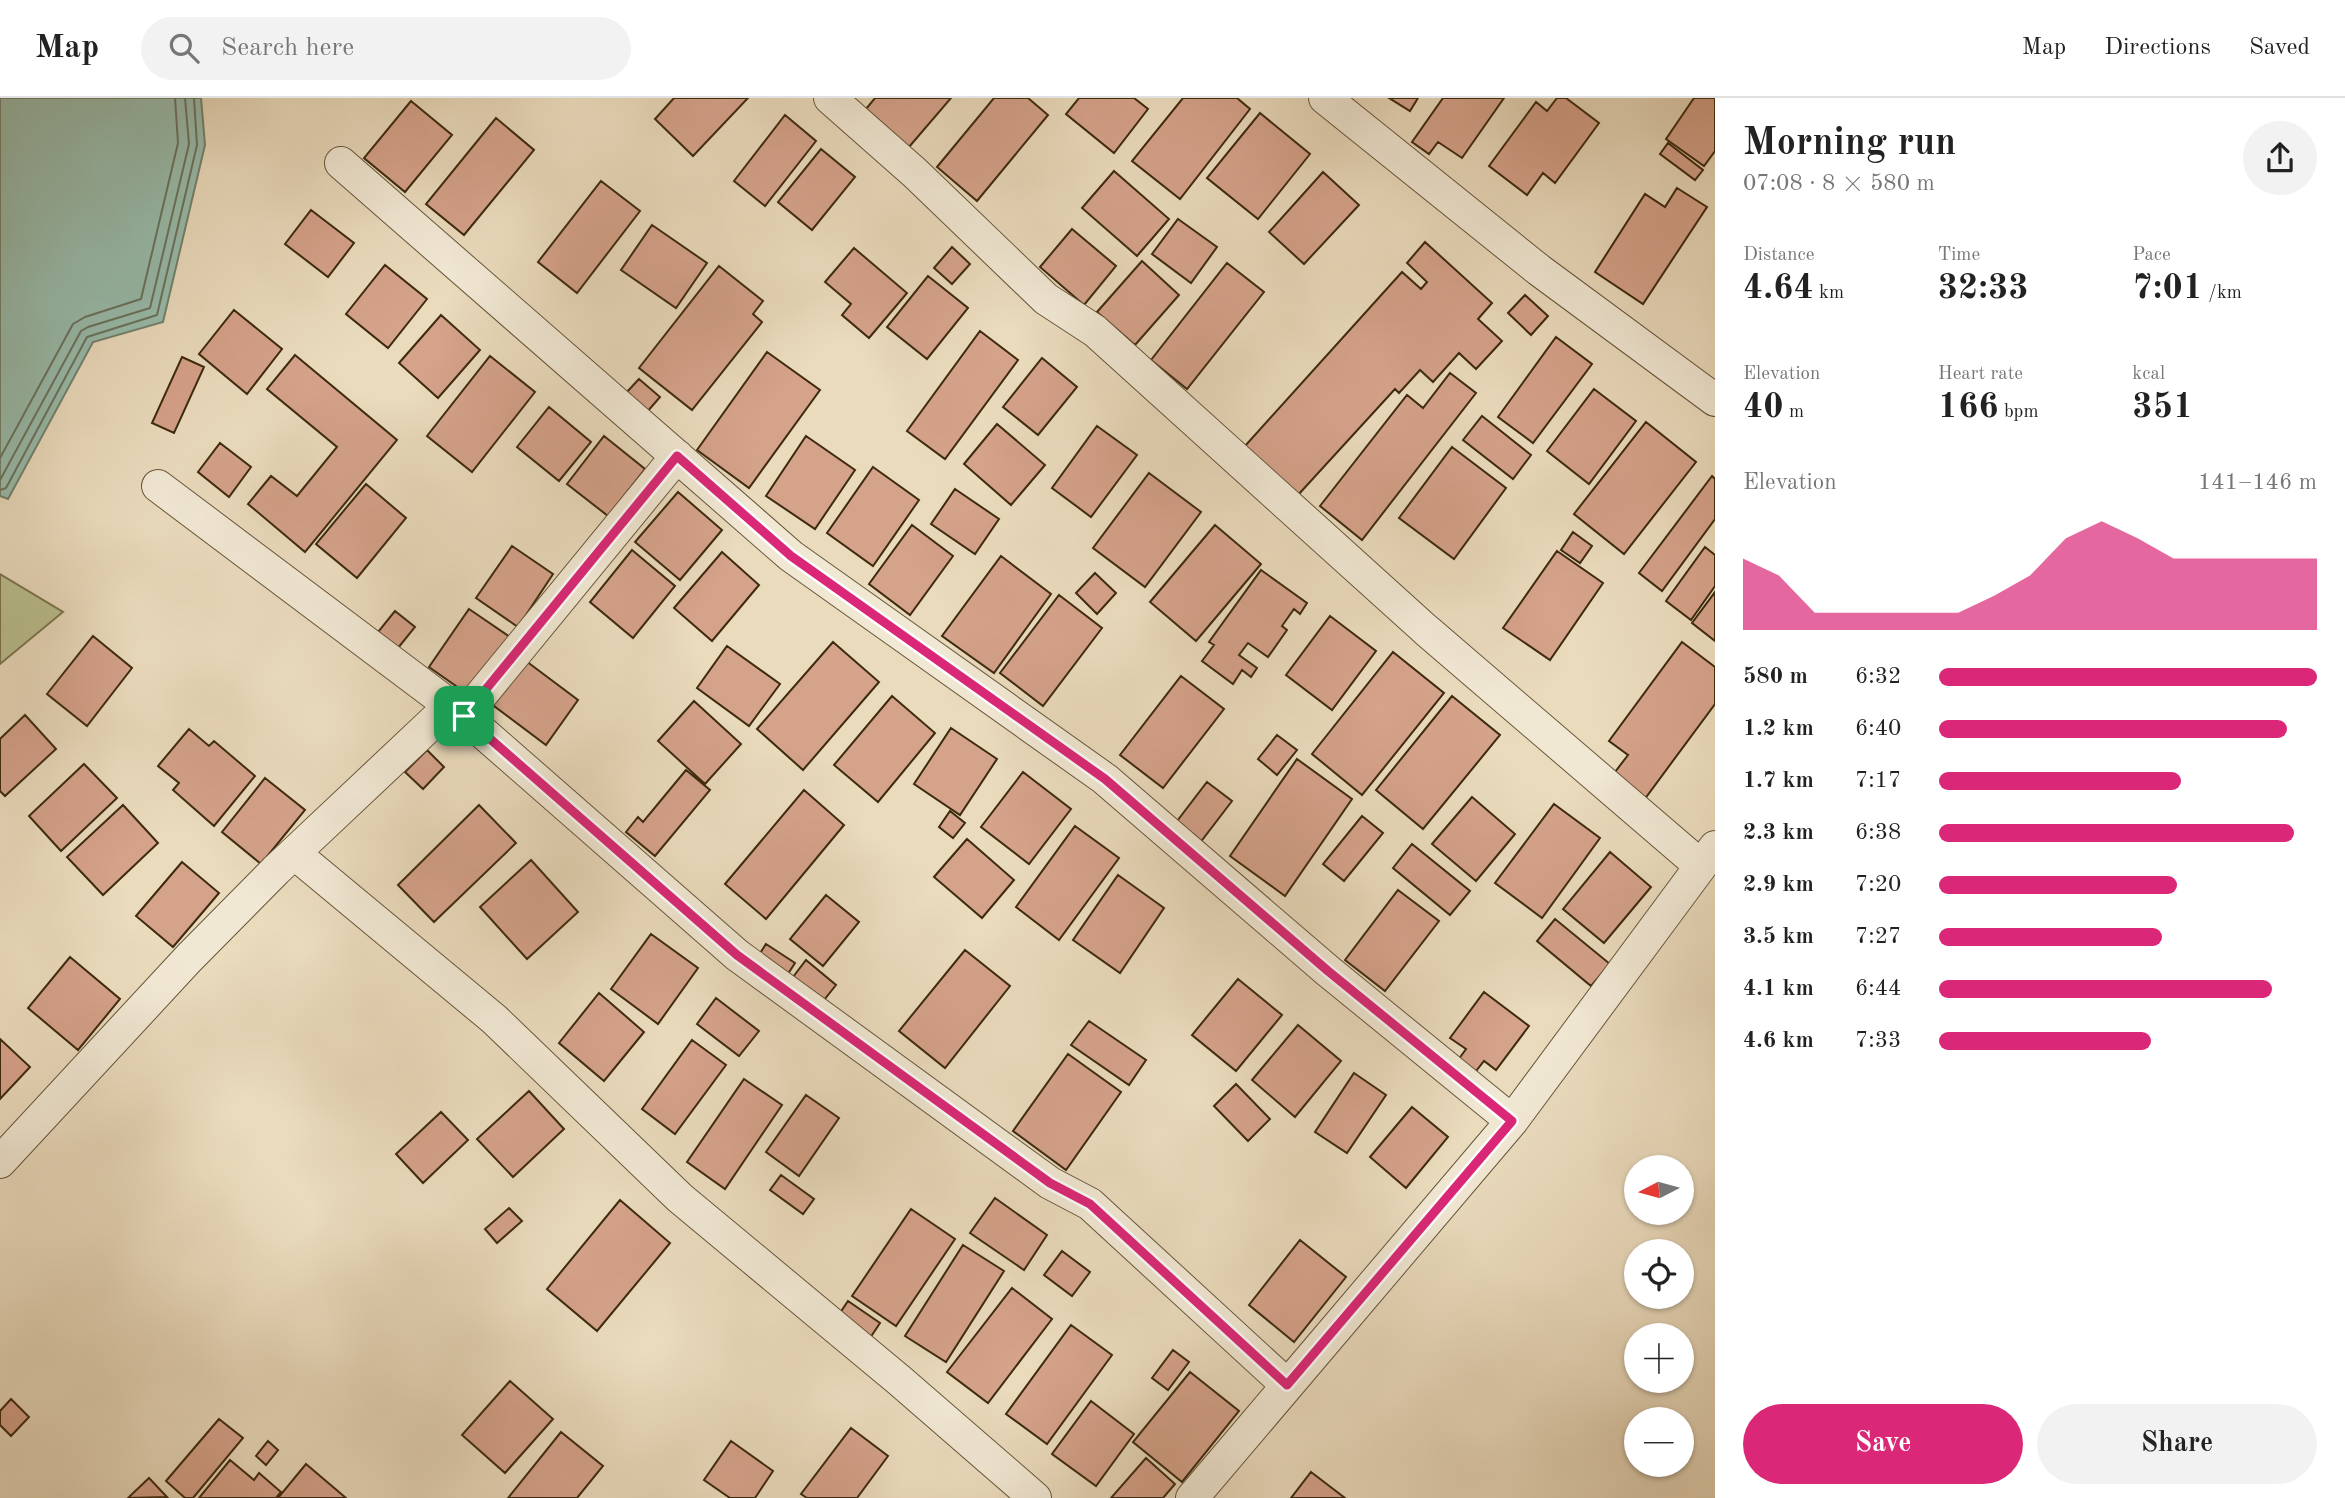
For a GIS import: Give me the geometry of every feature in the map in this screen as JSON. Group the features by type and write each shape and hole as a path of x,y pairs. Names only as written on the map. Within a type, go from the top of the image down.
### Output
{"street":[{"path":"830,98 915,173 1045,299 1095,331 1426,630 1708,857 1512,1121 1192,1498"},
{"path":"1325,98 1539,270 1715,400"},
{"path":"341,163 791,556 1105,779 1328,971 1512,1121"},
{"path":"0,1162 189,958 294,853 457,711 677,456"},
{"path":"158,486 457,711 737,955 1050,1183 1090,1204 1287,1385"},
{"path":"294,853 494,1019 680,1198 899,1380 1035,1498"}],"shaded area":[{"path":"0,574 63,612 0,664"}],"water":[{"path":"0,98 201,98 205,145 163,322 93,342 8,499 0,496"}],"building":[{"path":"674,98 748,98 693,156 655,119"},
{"path":"875,98 951,98 909,147 866,109"},
{"path":"994,98 1028,98 1048,115 977,201 937,167"},
{"path":"1079,98 1134,98 1148,109 1114,153 1066,114"},
{"path":"1183,98 1237,98 1250,109 1180,199 1132,161"},
{"path":"1389,98 1418,98 1410,111"},
{"path":"1443,98 1504,98 1462,158 1438,142 1429,154 1412,142"},
{"path":"1557,98 1566,98 1599,123 1555,183 1543,173 1527,195 1489,166 1536,102 1547,111"},
{"path":"1694,98 1715,98 1715,151 1704,166 1666,139"},
{"path":"411,101 452,135 405,192 364,158"},
{"path":"1260,113 1310,154 1258,219 1207,178"},
{"path":"785,115 816,141 765,206 734,181"},
{"path":"496,118 534,150 464,235 426,204"},
{"path":"1668,143 1703,170 1695,180 1660,154"},
{"path":"821,149 855,177 812,230 778,202"},
{"path":"1114,171 1169,219 1137,256 1082,208"},
{"path":"1323,172 1359,205 1304,264 1269,232"},
{"path":"601,181 640,211 577,293 538,262"},
{"path":"1677,188 1707,207 1643,304 1595,272 1645,194 1665,207"},
{"path":"311,210 354,243 328,277 285,244"},
{"path":"1178,219 1217,247 1191,283 1152,254"},
{"path":"652,225 707,263 676,308 621,270"},
{"path":"1072,229 1116,266 1084,305 1040,267"},
{"path":"1425,242 1492,303 1478,319 1502,341 1476,369 1459,353 1433,382 1420,370 1399,393 1395,389 1298,495 1245,446 1402,272 1421,289 1427,282 1407,263"},
{"path":"952,247 970,264 952,284 934,268"},
{"path":"854,248 907,293 869,338 842,315 851,304 825,282"},
{"path":"1142,261 1179,295 1135,345 1097,312"},
{"path":"1227,263 1264,292 1187,389 1151,360"},
{"path":"385,265 427,299 388,348 346,314"},
{"path":"719,266 763,301 753,314 762,322 692,410 639,368"},
{"path":"928,276 968,308 927,359 887,327"},
{"path":"1525,295 1548,316 1531,335 1508,313"},
{"path":"234,310 282,349 247,394 199,354"},
{"path":"441,315 480,350 438,398 399,363"},
{"path":"980,331 1018,360 945,459 907,431"},
{"path":"1556,337 1592,364 1533,443 1498,417"},
{"path":"767,352 820,390 749,488 697,450"},
{"path":"295,355 397,440 305,552 248,504 271,476 297,496 337,447 267,389"},
{"path":"490,356 535,392 472,472 427,436"},
{"path":"182,357 204,367 174,433 152,423"},
{"path":"1042,358 1077,387 1038,435 1003,407"},
{"path":"1450,373 1476,393 1362,540 1320,506 1407,395 1423,408"},
{"path":"639,379 660,397 647,412 626,393"},
{"path":"1594,389 1636,421 1589,484 1547,451"},
{"path":"549,407 591,442 559,481 517,447"},
{"path":"1482,416 1531,455 1513,479 1463,440"},
{"path":"1646,422 1696,462 1624,554 1574,514"},
{"path":"997,424 1045,465 1011,505 964,464"},
{"path":"1097,426 1137,455 1091,517 1052,488"},
{"path":"604,436 645,469 608,516 567,484"},
{"path":"806,436 855,470 815,529 766,496"},
{"path":"220,443 251,467 229,497 198,472"},
{"path":"1452,447 1506,488 1454,559 1399,518"},
{"path":"873,467 919,500 873,566 827,533"},
{"path":"1149,473 1201,512 1145,587 1093,548"},
{"path":"1712,476 1715,479 1715,519 1662,591 1639,573"},
{"path":"366,484 406,518 357,578 316,544"},
{"path":"955,489 999,519 975,554 931,524"},
{"path":"678,492 722,530 680,580 635,542"},
{"path":"912,525 953,556 910,615 869,584"},
{"path":"1215,525 1261,564 1196,641 1150,602"},
{"path":"1573,532 1592,546 1580,563 1561,550"},
{"path":"512,546 553,574 518,627 476,598"},
{"path":"1705,547 1715,555 1715,586 1691,620 1666,601"},
{"path":"632,550 675,586 633,638 590,602"},
{"path":"1557,551 1603,583 1550,660 1503,628"},
{"path":"722,552 759,585 712,641 674,608"},
{"path":"1001,556 1051,594 994,673 942,636"},
{"path":"1261,570 1307,603 1300,614 1294,609 1282,626 1287,630 1268,657 1248,643 1239,655 1257,668 1251,677 1242,670 1233,684 1202,661 1214,645 1209,642"},
{"path":"1095,573 1116,593 1097,614 1076,593"},
{"path":"1715,592 1715,641 1692,623"},
{"path":"1059,595 1102,628 1043,706 1000,673"},
{"path":"469,609 513,639 473,698 429,667"},
{"path":"395,611 415,627 398,648 378,632"},
{"path":"1330,616 1376,651 1332,710 1286,675"},
{"path":"93,636 132,668 87,726 47,694"},
{"path":"833,642 879,682 803,770 757,729"},
{"path":"1682,642 1715,667 1715,704 1644,800 1612,776 1628,755 1609,741"},
{"path":"727,646 780,684 749,726 697,688"},
{"path":"1393,652 1444,693 1362,795 1312,754"},
{"path":"522,658 578,700 546,745 490,703"},
{"path":"1181,676 1224,709 1163,788 1120,755"},
{"path":"892,696 935,733 878,802 834,765"},
{"path":"1452,696 1500,735 1423,829 1376,790"},
{"path":"694,701 741,744 705,784 658,741"},
{"path":"25,715 56,749 5,796 0,791 0,739"},
{"path":"951,728 997,759 960,815 914,784"},
{"path":"189,729 209,746 214,741 255,776 214,826 173,790 179,783 158,766"},
{"path":"1277,735 1297,750 1277,775 1258,759"},
{"path":"427,750 444,767 423,789 405,772"},
{"path":"1297,759 1352,799 1285,896 1230,856"},
{"path":"84,764 117,798 61,851 29,816"},
{"path":"686,770 710,790 655,856 626,832 638,817 643,822"},
{"path":"1023,772 1071,809 1029,864 981,827"},
{"path":"265,778 305,810 261,864 222,832"},
{"path":"1207,782 1232,801 1196,848 1171,829"},
{"path":"804,790 844,825 766,919 725,884"},
{"path":"1472,797 1515,834 1476,881 1432,844"},
{"path":"1554,804 1600,838 1542,918 1495,883"},
{"path":"123,805 158,843 103,895 67,857"},
{"path":"479,805 516,843 434,922 398,885"},
{"path":"950,811 965,823 953,838 939,827"},
{"path":"1362,816 1383,833 1344,881 1323,864"},
{"path":"1075,826 1119,858 1059,940 1016,907"},
{"path":"967,839 1014,880 982,918 934,877"},
{"path":"1412,844 1470,891 1450,915 1393,868"},
{"path":"1610,852 1651,887 1604,943 1563,909"},
{"path":"531,860 578,912 527,959 480,907"},
{"path":"182,862 219,893 173,947 136,916"},
{"path":"1118,875 1164,908 1120,973 1073,940"},
{"path":"1398,890 1439,921 1385,991 1345,960"},
{"path":"826,895 859,922 823,966 790,939"},
{"path":"1555,919 1610,964 1591,986 1537,941"},
{"path":"651,934 698,968 658,1024 611,989"},
{"path":"766,944 795,963 784,980 755,961"},
{"path":"965,950 1010,986 945,1068 899,1031"},
{"path":"70,957 120,999 78,1050 28,1008"},
{"path":"806,960 836,985 820,1005 790,981"},
{"path":"1238,979 1282,1015 1236,1071 1192,1035"},
{"path":"1484,992 1529,1026 1496,1070 1484,1061 1473,1075 1456,1063 1466,1049 1450,1038"},
{"path":"599,993 644,1032 604,1081 559,1043"},
{"path":"716,998 759,1031 739,1056 697,1024"},
{"path":"1089,1021 1146,1060 1129,1085 1071,1045"},
{"path":"1298,1025 1341,1061 1295,1117 1252,1080"},
{"path":"0,1039 30,1067 0,1099"},
{"path":"692,1040 726,1065 675,1134 642,1109"},
{"path":"1068,1054 1121,1092 1066,1170 1013,1131"},
{"path":"1354,1073 1386,1095 1347,1153 1315,1132"},
{"path":"744,1079 782,1105 725,1189 687,1162"},
{"path":"1236,1084 1270,1119 1248,1141 1214,1106"},
{"path":"529,1091 564,1129 513,1177 477,1139"},
{"path":"806,1095 839,1118 799,1176 766,1152"},
{"path":"1412,1107 1448,1137 1406,1188 1370,1157"},
{"path":"441,1112 468,1140 423,1183 396,1154"},
{"path":"781,1175 814,1199 803,1214 770,1190"},
{"path":"995,1198 1047,1235 1024,1270 970,1233"},
{"path":"620,1200 670,1243 597,1331 547,1289"},
{"path":"509,1208 522,1221 497,1243 485,1229"},
{"path":"911,1209 955,1239 896,1326 852,1296"},
{"path":"1300,1240 1346,1277 1294,1342 1249,1305"},
{"path":"963,1245 1004,1271 946,1362 905,1336"},
{"path":"1062,1251 1090,1272 1072,1296 1044,1275"},
{"path":"1012,1288 1052,1319 988,1403 947,1372"},
{"path":"848,1301 880,1323 868,1341 836,1319"},
{"path":"1071,1325 1112,1355 1047,1444 1006,1414"},
{"path":"1173,1350 1189,1362 1168,1390 1152,1378"},
{"path":"1190,1372 1239,1411 1182,1482 1133,1442"},
{"path":"510,1381 553,1419 505,1473 462,1435"},
{"path":"11,1399 29,1417 11,1436 0,1425 0,1411"},
{"path":"1091,1401 1134,1434 1096,1486 1052,1454"},
{"path":"219,1419 243,1438 193,1498 185,1498 166,1481"},
{"path":"851,1428 888,1456 857,1498 807,1498 801,1494"},
{"path":"561,1432 603,1466 577,1498 508,1498"},
{"path":"268,1441 278,1450 266,1465 256,1456"},
{"path":"731,1441 773,1471 755,1498 730,1498 704,1480"},
{"path":"1146,1458 1175,1484 1163,1498 1111,1498"},
{"path":"230,1460 254,1480 259,1473 281,1492 276,1498 199,1498"},
{"path":"306,1464 346,1498 278,1498"},
{"path":"1311,1472 1345,1498 1291,1498"},
{"path":"149,1478 167,1497 128,1498"}],"route":[{"path":"677,456 791,556 1105,779 1328,971 1512,1121 1287,1385 1090,1204 1050,1183 737,955 464,716 677,456"}]}
